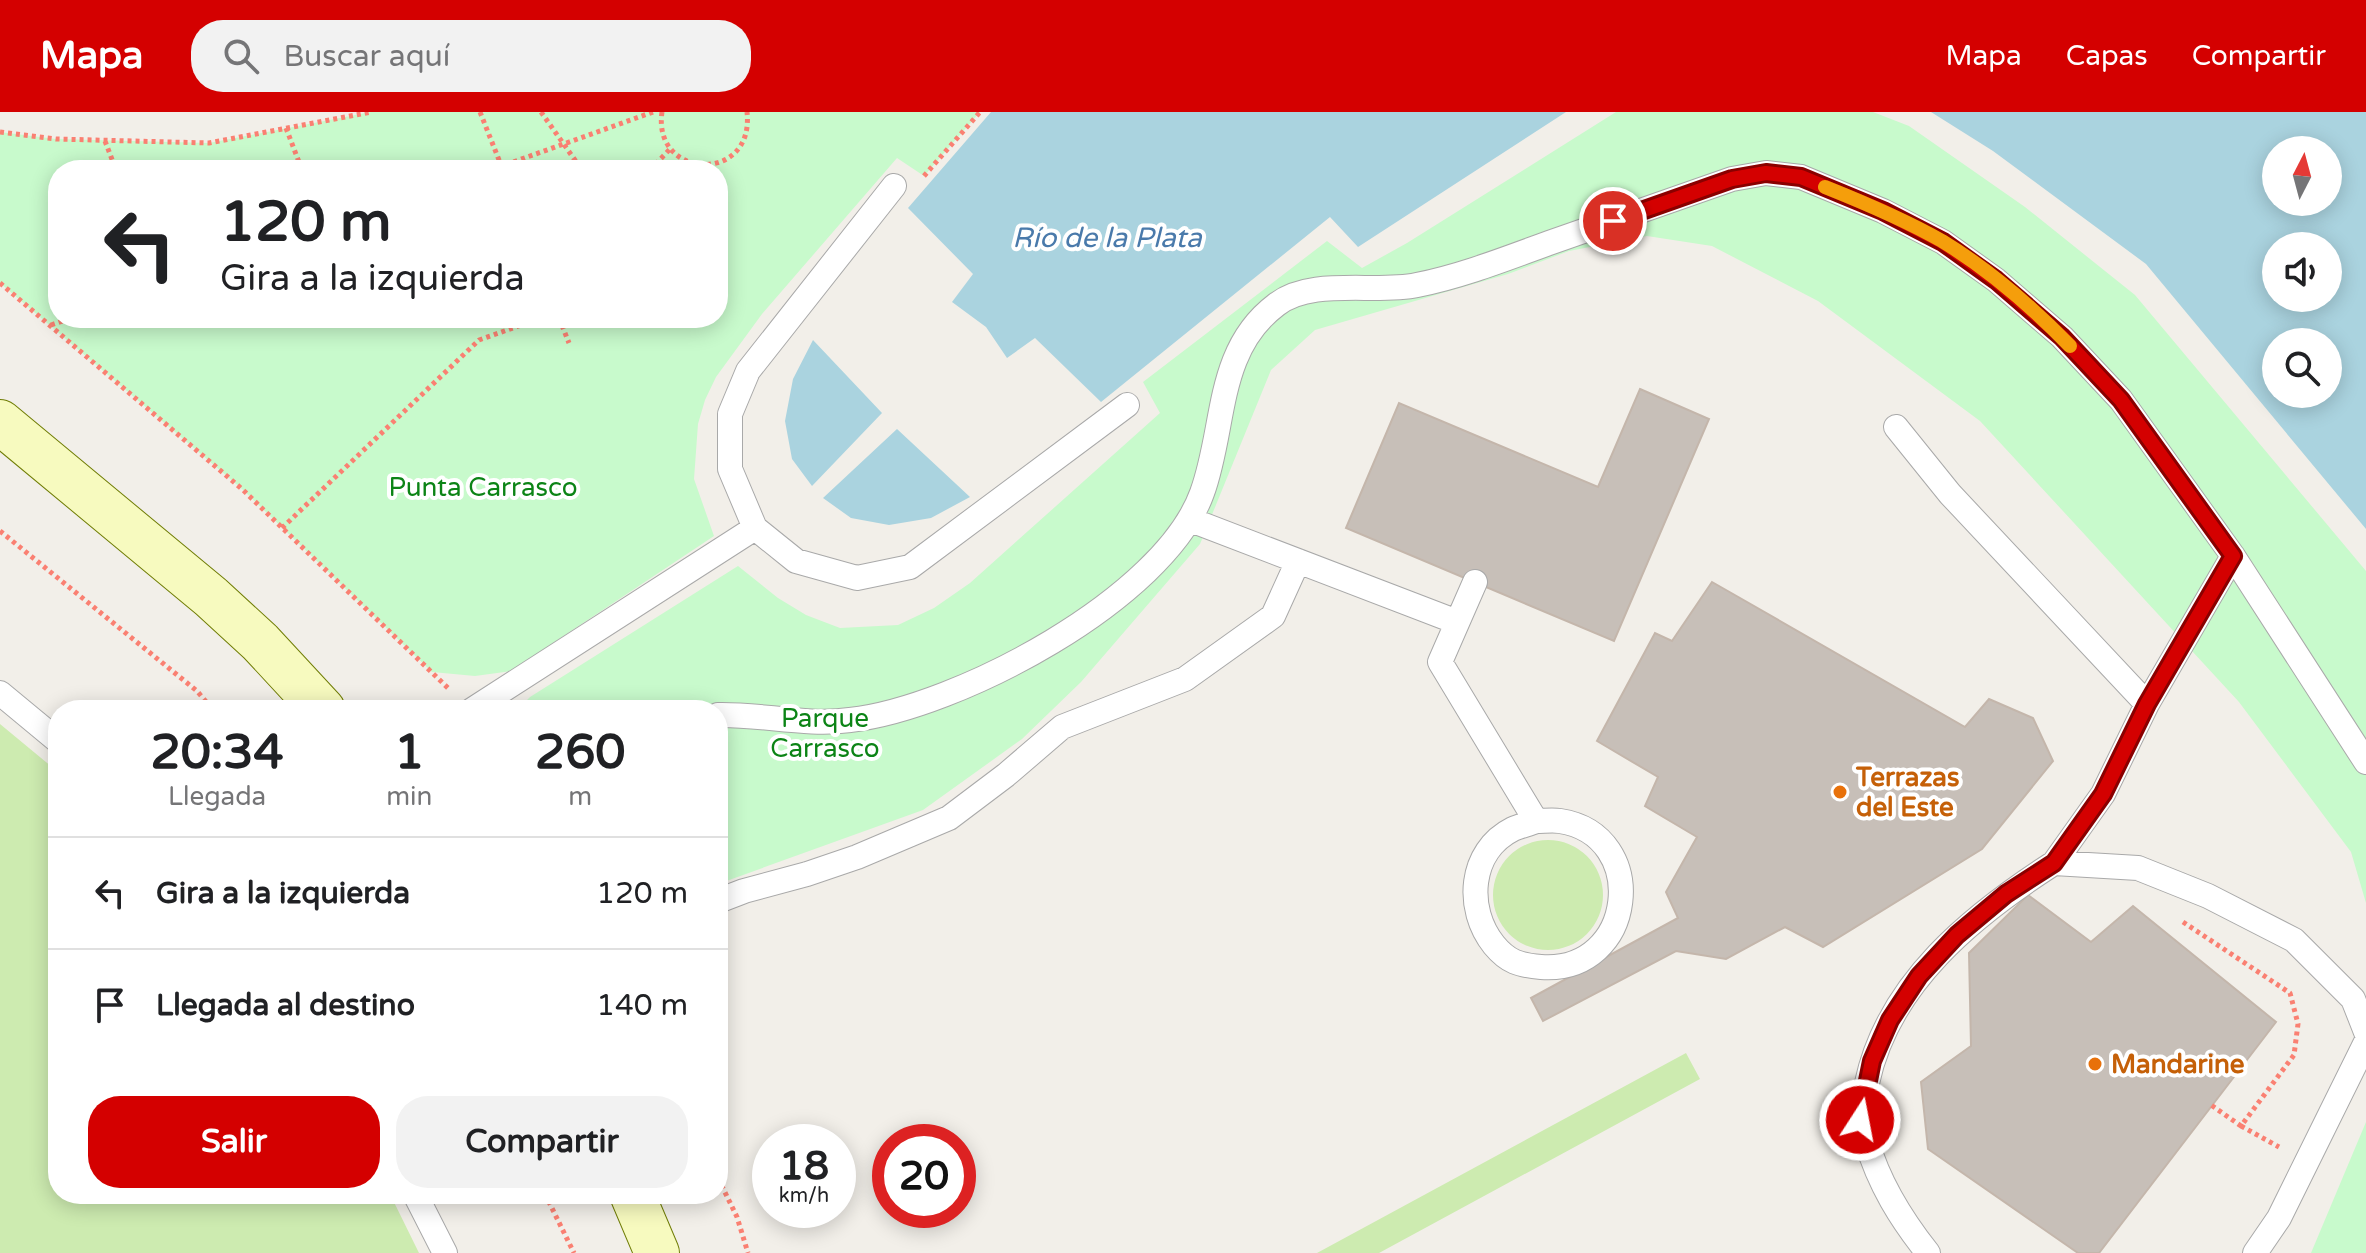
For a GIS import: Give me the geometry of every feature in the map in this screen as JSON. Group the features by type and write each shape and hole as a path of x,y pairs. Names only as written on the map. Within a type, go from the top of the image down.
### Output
{"main road":[{"path":"0,422 211,597 260,642 314,700"},
{"path":"636,1204 657,1253"}],"lane":[{"path":"728,715 847,721 892,713 934,698 1004,666 1108,606 1149,571 1172,547 1191,520 1203,490 1221,405 1236,354 1259,319 1279,302 1307,292 1341,288 1397,289 1463,274 1732,179 1766,173 1801,177 1883,211 1943,242 1996,280 2062,337 2121,400 2233,556 2366,762"},
{"path":"894,186 748,371 730,414 730,469 755,528 796,561 857,578 910,567 1127,405"},
{"path":"1896,427 1950,494 2147,704"},
{"path":"1191,520 1457,622"},
{"path":"488,700 755,528"},
{"path":"1928,1253 1904,1222 1875,1169 1860,1120 1872,1061 1890,1020 1919,976 1957,935 2006,894 2054,863 2103,794 2147,704 2233,556"},
{"path":"728,897 857,857 949,818 1062,727 1185,679 1273,616 1298,561"},
{"path":"1475,582 1440,662 1536,821"},
{"path":"0,693 48,733"},
{"path":"1536,821 1562,821 1586,830 1604,845 1616,865 1622,887 1621,910 1612,932 1597,950 1577,962 1555,968 1506,960 1478,918 1474,893 1479,868 1492,846 1512,830 1536,821"},
{"path":"2054,863 2138,868 2208,896 2294,940 2353,999 2366,1032"},
{"path":"2255,1253 2279,1218 2366,1042"},
{"path":"420,1204 445,1253"}],"path":[{"path":"0,132 56,139 209,143 371,112"},
{"path":"480,112 499,160"},
{"path":"541,112 575,160"},
{"path":"522,160 653,112"},
{"path":"662,112 660,123 663,137 670,149 684,160"},
{"path":"725,160 735,154 744,142 749,128 747,112"},
{"path":"924,176 980,112"},
{"path":"286,128 298,160"},
{"path":"105,141 112,160"},
{"path":"660,160 670,149"},
{"path":"0,283 48,324"},
{"path":"52,328 242,489 451,691"},
{"path":"282,528 479,340 513,328"},
{"path":"563,328 569,343"},
{"path":"0,531 205,700"},
{"path":"2174,917 2290,993 2298,1024 2294,1055 2241,1126"},
{"path":"2211,1105 2306,1163"},
{"path":"728,1199 748,1253"},
{"path":"550,1204 574,1253"}],"green space":[{"name":"Punta Carrasco","path":"371,112 980,112 924,176 897,158 762,314 716,377 698,424 694,479 714,536 511,671 475,676 432,672 242,489 53,328 728,328 728,160 48,160 48,324 0,283 0,132 56,139 209,143"},
{"name":"Parque Carrasco","path":"1616,112 1873,112 1909,126 2025,207 2135,295 2366,571 2366,903 2351,852 2239,702 1980,421 1818,301 1712,246 1647,236 1569,251 1508,274 1315,330 1271,370 1200,544 1081,682 1022,739 923,810 728,880 728,700 527,700 738,566 778,598 806,615 840,628 898,625 934,608 970,583 1160,413 1143,382 1327,241 1362,268"},
{"path":"0,724 48,764 48,1204 395,1204 419,1253 0,1253"},
{"path":"1548,840 1569,844 1587,856 1599,874 1603,895 1599,916 1587,934 1569,946 1548,950 1527,946 1509,934 1497,916 1493,895 1497,874 1509,856 1527,844"},
{"path":"1686,1053 1700,1079 1379,1253 1317,1253"},
{"path":"2366,1122 2366,1253 2311,1253"}],"water":[{"name":"Río de la Plata","path":"991,112 1566,112 1358,247 1330,217 1101,402 1035,338 1007,358 986,327 952,302 973,274 908,208"},
{"path":"1931,112 2366,112 2366,529 2266,408 2342,408 2342,328 2262,328 2262,404 2146,264 1993,151"},
{"path":"813,340 882,413 812,486 792,459 785,421 793,379"},
{"path":"897,429 970,497 931,518 889,525 851,518 823,498"}],"building":[{"path":"1640,389 1709,419 1614,641 1346,528 1399,403 1598,487"},
{"name":"Terrazas del Este","path":"1712,582 1965,727 1989,699 2033,718 2053,761 1982,849 1823,947 1785,927 1726,959 1676,951 1543,1021 1531,998 1678,918 1666,892 1697,837 1645,806 1658,777 1597,741 1655,633 1672,641"},
{"name":"Mandarine","path":"2028,895 2091,942 2133,906 2276,1022 2099,1253 2078,1253 1928,1149 1921,1082 1971,1046 1969,953"}],"slow traffic":[{"path":"1825,187 1883,211 1943,242 1996,280 2070,346"}],"place":[{"name":"Terrazas del Este","path":"1840,792"},
{"name":"Mandarine","path":"2095,1064"}],"route":[{"path":"1613,221 1732,179 1766,173 1784,174 1801,177 1883,211 1943,242 1996,280 2062,337 2121,400 2233,556 2147,704 2103,794 2054,863 2006,894 1957,935 1919,976 1890,1020 1872,1061 1860,1120"}]}
